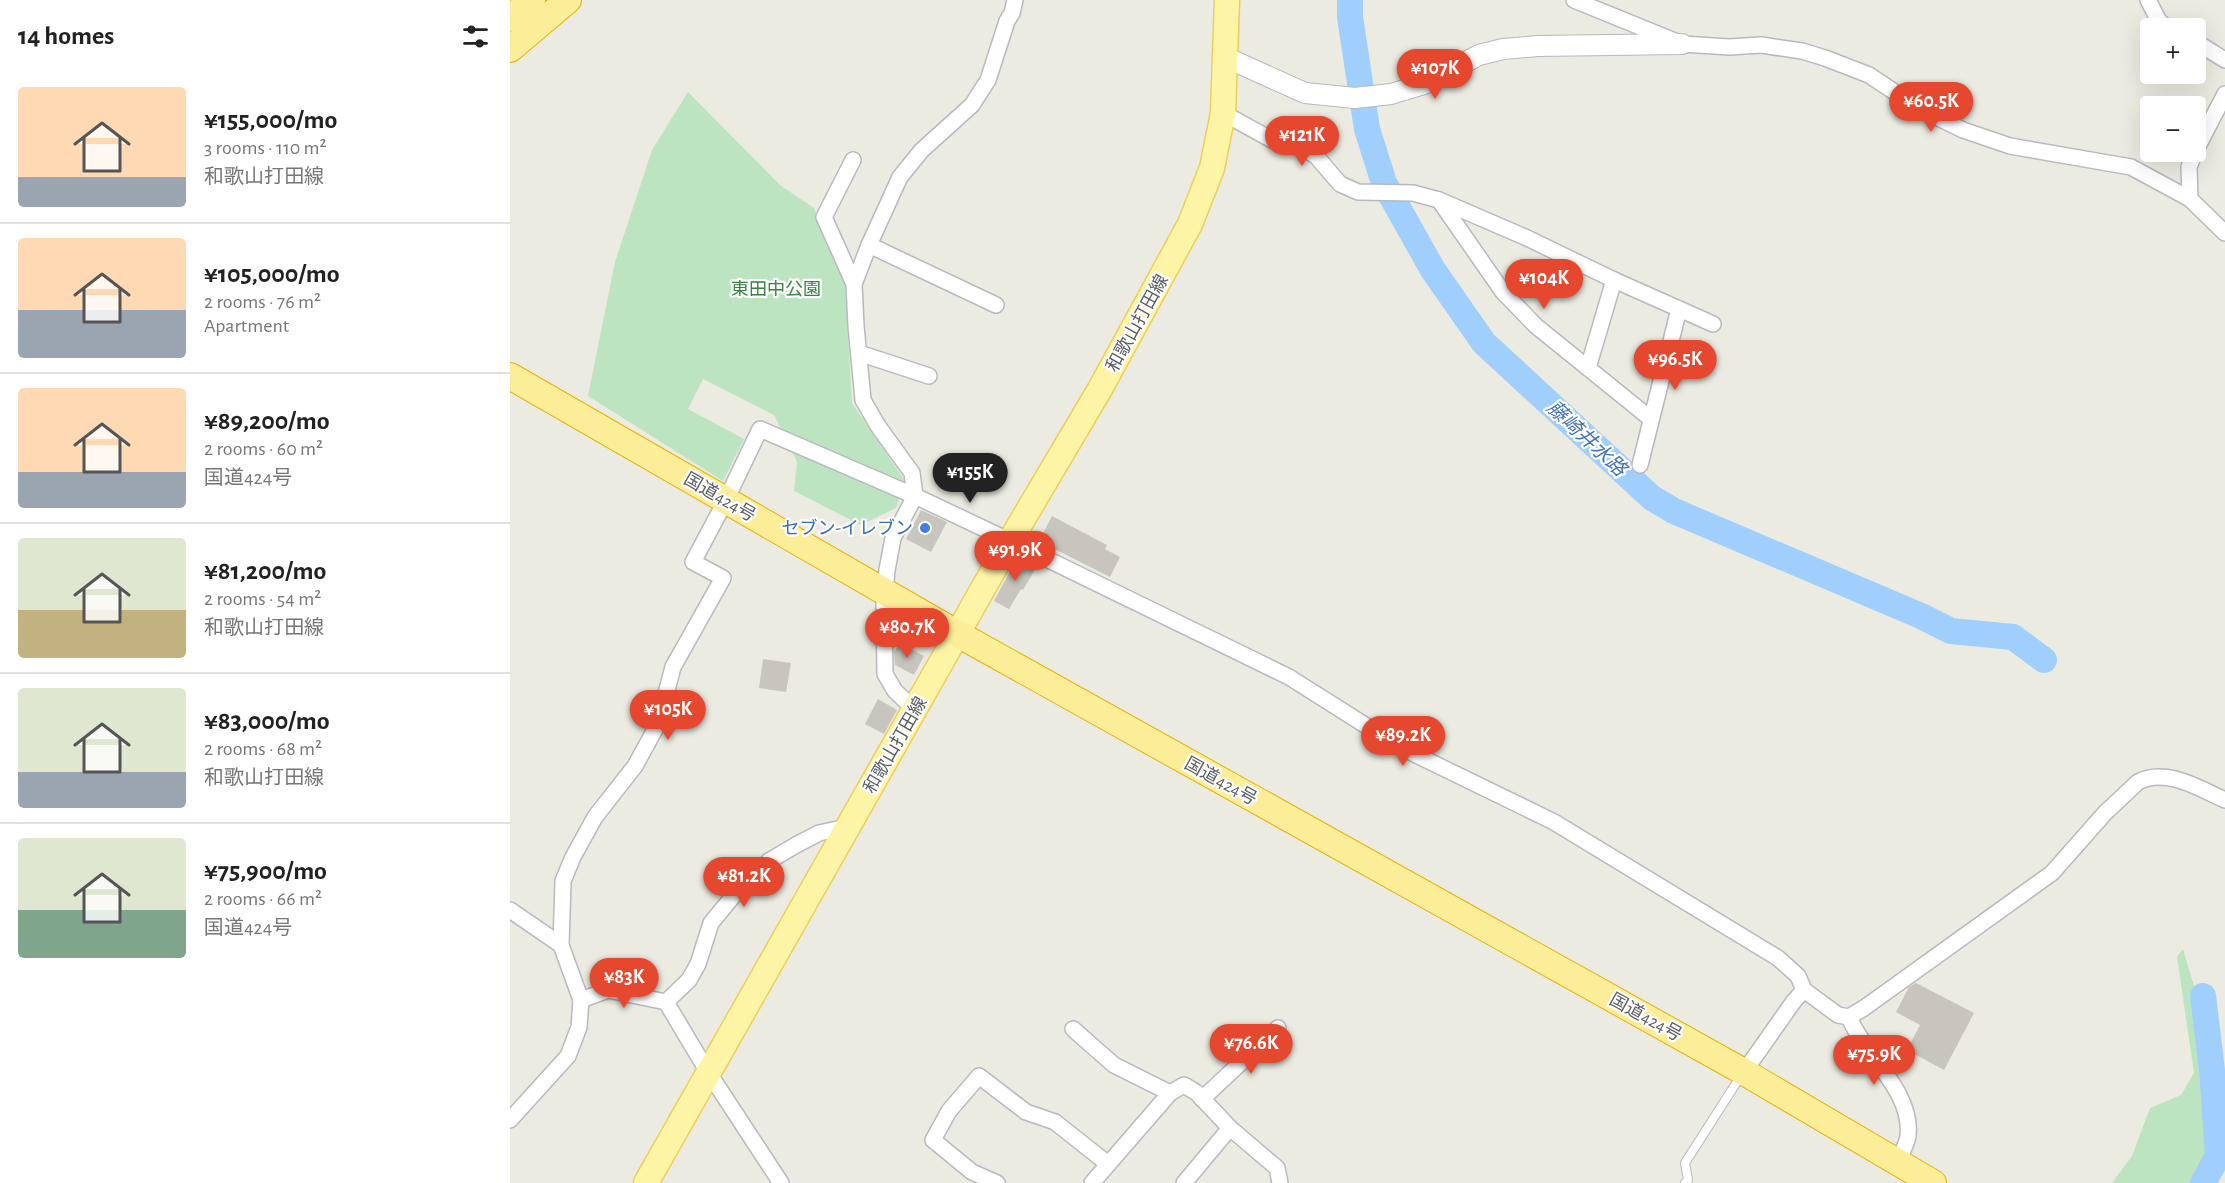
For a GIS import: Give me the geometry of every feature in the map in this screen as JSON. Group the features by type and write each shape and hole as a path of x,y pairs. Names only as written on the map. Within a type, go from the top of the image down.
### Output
{"highway":[{"path":"510,18 532,0"},
{"path":"510,49 568,0"},
{"name":"国道424号","path":"510,376 958,634 1744,1072 1933,1183"}],"main road":[{"name":"和歌山打田線","path":"646,1183 1010,541 1100,389 1190,224 1212,168 1223,113 1227,0"}],"street":[{"path":"915,710 896,691 885,674 887,570 893,538 915,496 912,472 878,426 863,400 856,326 855,284 869,245 900,177 922,150 972,105 988,80 1015,0"},
{"path":"1574,0 1682,44"},
{"path":"2148,0 2157,18"},
{"path":"1226,57 1305,93 1355,98 1391,94 1424,84 1479,55 1503,49 1538,46 1682,44 1729,47 1761,45 1802,51 1869,75 1920,109 1963,130 2010,147 2131,167 2190,199 2225,233"},
{"path":"2206,48 2225,60"},
{"path":"2206,131 2225,94"},
{"path":"1223,113 1274,141 1300,147 1316,156 1340,184 1358,192 1422,195 1439,200 1713,324"},
{"path":"853,160 824,217 855,284"},
{"path":"2190,199 2189,167 2191,162"},
{"path":"1439,200 1503,292 1536,326 1651,419"},
{"path":"869,245 996,304"},
{"path":"1588,368 1614,280"},
{"path":"1640,465 1679,309"},
{"path":"859,353 929,376"},
{"path":"510,1120 568,1056 579,1027 581,1000 561,945 563,881 595,817 635,766 658,724 673,667 723,578 693,562 760,429 915,496 1289,677 1398,746 1554,822 1778,958 1798,976 1804,990 1838,1015 1849,1017 2052,873 2118,799 2138,782 2159,777 2176,779 2225,800"},
{"path":"666,1002 690,980 698,964 711,923 739,889 769,861 796,845 819,833 847,827"},
{"path":"510,910 561,945"},
{"path":"581,1000 608,990 666,1002 708,1072 781,1183"},
{"path":"1744,1072 1804,990"},
{"path":"1849,1017 1854,1030 1901,1097 1908,1136 1898,1161"},
{"path":"1202,1099 1278,1028"},
{"path":"1073,1029 1114,1065 1170,1093"},
{"path":"997,1183 972,1172 933,1140 949,1112 979,1076 1026,1112 1055,1122 1108,1164"},
{"path":"1092,1183 1170,1093 1184,1085 1277,1168 1280,1183"},
{"path":"1184,1183 1230,1128"}],"lane":[{"path":"1685,1183 1688,1180 1685,1163 1744,1072"}],"green space":[{"name":"東田中公園","path":"688,92 780,185 814,208 845,286 852,403 905,481 896,508 861,525 794,491 797,462 774,415 703,379 688,409 744,439 723,481 588,396 615,262 652,150"},
{"path":"2183,949 2197,996 2210,1149 2202,1173 2192,1183 2112,1183 2132,1156 2150,1108 2181,1095 2194,1073 2177,957"}],"building":[{"path":"921,510 947,522 931,552 906,539"},
{"path":"1052,516 1107,545 1105,549 1120,557 1110,577 1039,541"},
{"path":"1018,556 1037,566 1009,609 994,601"},
{"path":"900,643 924,656 914,675 895,665 894,652"},
{"path":"763,659 791,663 786,692 759,688"},
{"path":"878,699 897,710 884,734 865,724"},
{"path":"1916,983 1974,1013 1944,1070 1907,1050 1920,1025 1896,1012 1909,987"}],"waterway":[{"name":"藤崎井水路","path":"1350,0 1350,17 1367,129 1384,183 1433,270 1484,343 1652,498 1674,511 1921,616 1951,631 2013,637 2044,660"},
{"name":"藤崎井水路","path":"2203,996 2212,1070 2218,1156 2203,1183"}],"place":[{"name":"セブン-イレブン","path":"925,528"}]}
